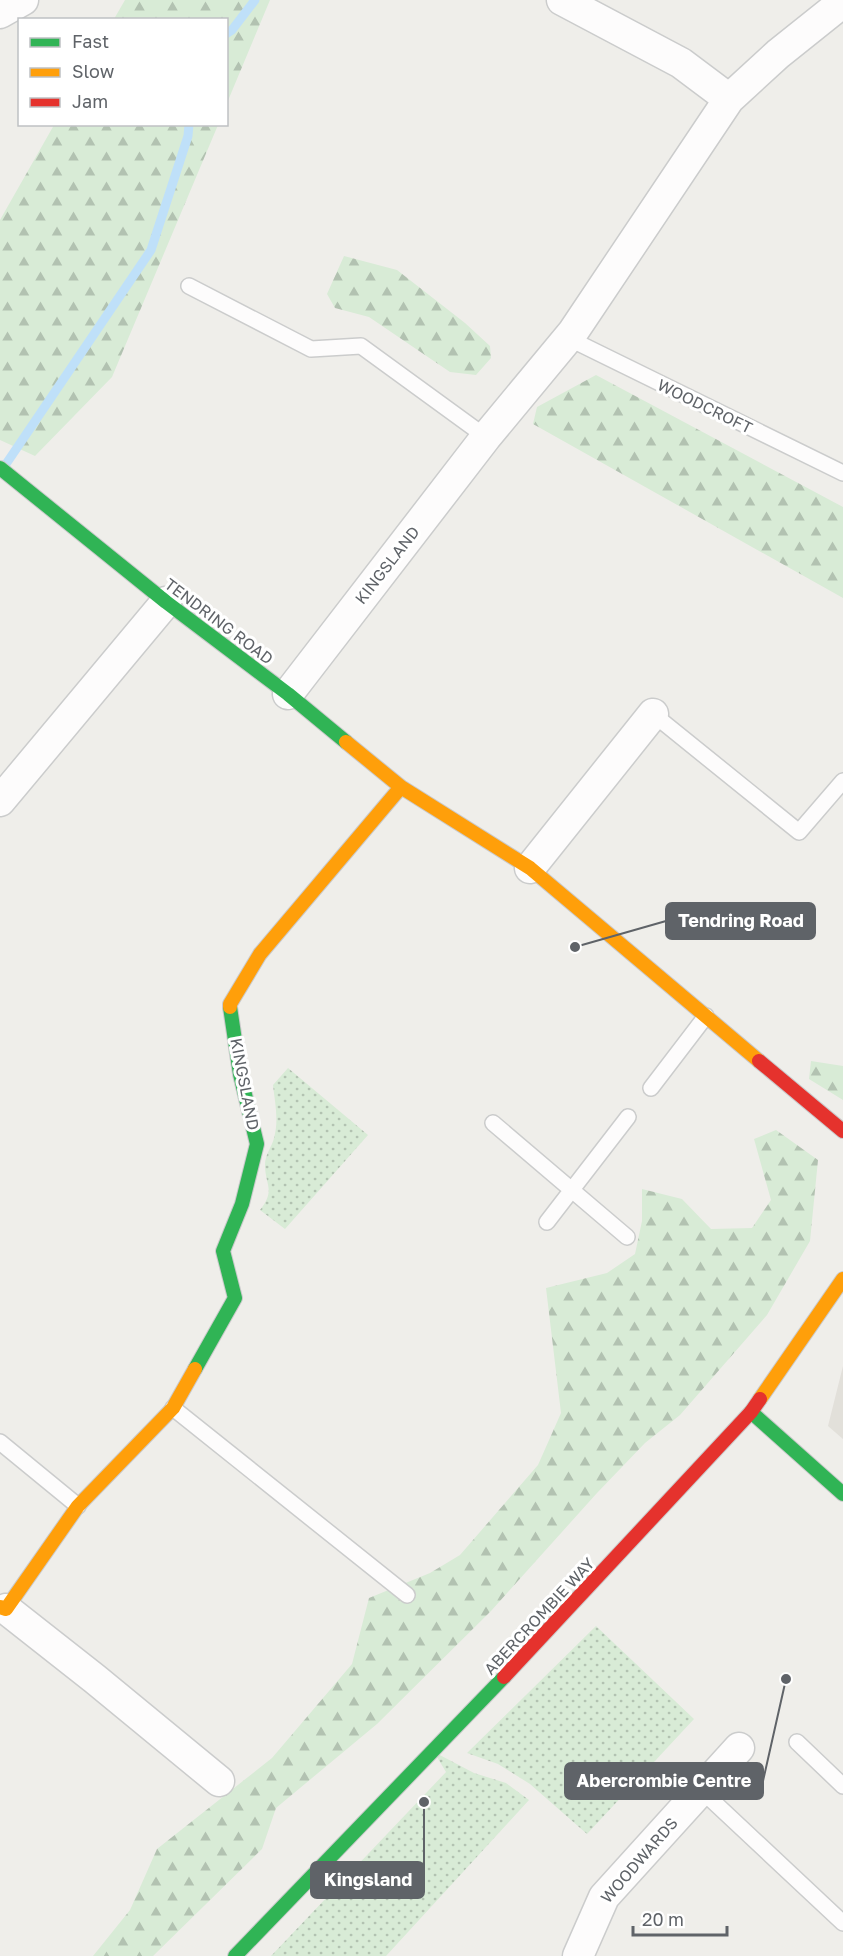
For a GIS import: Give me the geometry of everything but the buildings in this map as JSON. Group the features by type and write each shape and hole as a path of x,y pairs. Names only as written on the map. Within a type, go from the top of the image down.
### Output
{"street":[{"path":"0,13 23,0"},
{"path":"562,0 681,63 729,99"},
{"path":"486,436 568,338 729,99 778,54 843,2"},
{"name":"KINGSLAND","path":"288,694 486,436"},
{"name":"TENDRING ROAD","path":"0,468 166,602 288,694 401,787 530,868 843,1131"},
{"path":"0,801 166,602"},
{"path":"530,868 654,714"},
{"name":"KINGSLAND","path":"219,1781 3,1608 78,1506 173,1408 235,1299 223,1251 242,1204 257,1143 240,1074 230,1004 261,954 401,787"},
{"name":"ABERCROMBIE WAY","path":"235,1956 454,1731 751,1412 843,1279"},
{"path":"751,1412 843,1494"},
{"name":"WOODWARDS","path":"578,1956 604,1897 740,1748"}],"lane":[{"path":"189,286 311,349 361,346 486,436"},
{"name":"WOODCROFT","path":"568,338 843,473"},
{"path":"654,714 799,832 843,781"},
{"path":"651,1088 706,1016"},
{"path":"547,1222 628,1117"},
{"path":"494,1123 627,1237"},
{"path":"173,1408 407,1595"},
{"path":"0,1442 78,1506"},
{"path":"796,1742 843,1786"},
{"path":"701,1790 843,1923"}],"shaded area":[{"path":"843,1366 843,1439 828,1426"}],"green space":[{"path":"125,0 270,0 228,101 228,18 115,18"},
{"path":"53,126 218,126 112,377 35,456 0,440 0,220"},
{"path":"344,256 397,270 465,323 490,346 491,358 476,375 450,372 369,317 335,308 327,294"},
{"path":"596,375 843,507 843,598 533,424 537,407"},
{"path":"811,1061 843,1066 843,1100 809,1079"},
{"path":"288,1068 368,1135 285,1229 260,1210 269,1192 265,1161 273,1141 276,1125 273,1085"},
{"path":"776,1130 818,1160 810,1241 767,1315 680,1415 645,1443 491,1611 377,1724 276,1808 262,1849 153,1956 93,1956 130,1910 157,1849 272,1758 352,1664 369,1598 430,1573 460,1555 538,1465 561,1413 546,1288 607,1273 635,1254 642,1221 642,1189 682,1199 711,1229 752,1228 771,1200 754,1139"},
{"path":"596,1626 694,1719 587,1834 530,1784 498,1764 467,1753"},
{"path":"434,1752 474,1773 506,1783 529,1800 386,1956 271,1956 446,1772"}],"waterway":[{"path":"228,33 255,0"},
{"path":"6,464 151,250 188,136 189,126"}],"traffic: fast":[{"path":"0,468 166,602 288,694 346,742"},
{"path":"195,1369 235,1298 223,1251 242,1204 257,1144 240,1074 230,1007"},
{"path":"751,1412 843,1494"},
{"path":"235,1956 504,1677"}],"traffic: slow":[{"path":"346,742 401,787 530,868 759,1061"},
{"path":"230,1007 260,954 401,787"},
{"path":"760,1399 843,1279"},
{"path":"0,1607 6,1609 78,1506 173,1408 195,1369"}],"traffic: jam":[{"path":"759,1061 843,1131"},
{"path":"504,1677 751,1412 760,1399"}],"place":[{"name":"Tendring Road","path":"575,947"},
{"name":"Abercrombie Centre","path":"786,1679"},
{"name":"Kingsland","path":"424,1802"}]}
